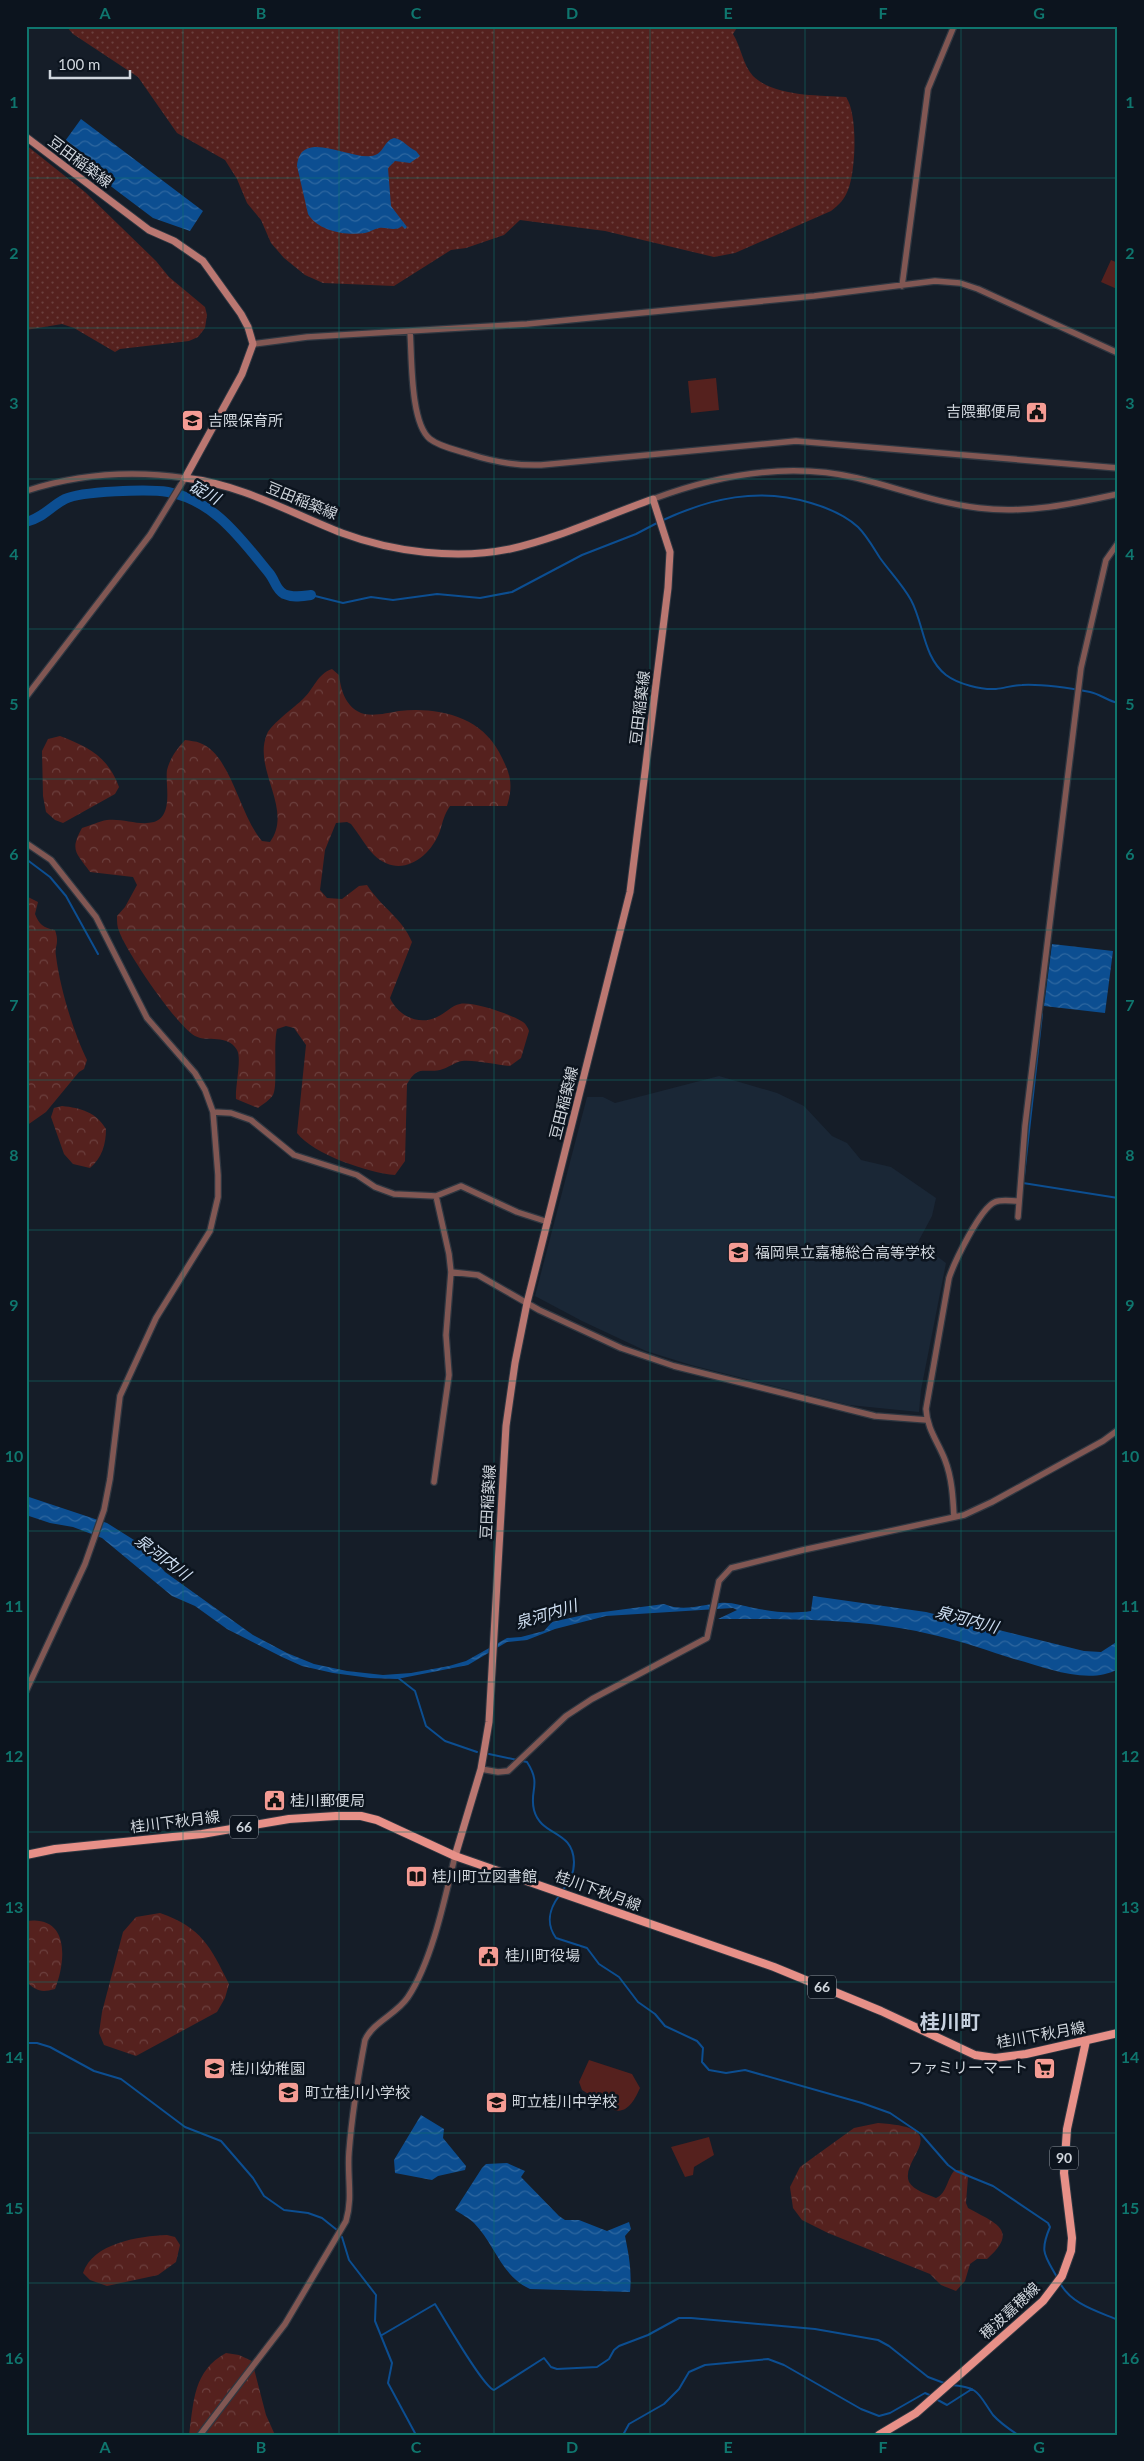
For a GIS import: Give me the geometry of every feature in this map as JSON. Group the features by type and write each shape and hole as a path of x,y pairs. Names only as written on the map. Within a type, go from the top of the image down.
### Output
{"main road":[{"name":"豆田稲築線","path":"26,137 72,174 149,230 174,241 203,261 241,314 253,344"},
{"path":"185,478 242,374 253,344"},
{"name":"豆田稲築線","path":"185,478 204,481 243,492 344,534 368,541 401,548 447,553 509,549 542,540 653,499 670,552 646,777 630,892 527,1303 514,1362 506,1426 489,1722 481,1769 455,1856"},
{"name":"桂川下秋月線","path":"26,1855 55,1849 202,1834 289,1819 360,1816 377,1820 455,1856 774,1967 881,2011 976,2055 1000,2057 1118,2033"},
{"name":"穂波嘉穂線","path":"879,2435 916,2413 1043,2301 1062,2276 1072,2238 1064,2173 1067,2130 1086,2041"}],"street":[{"path":"902,286 928,89 954,26"},
{"path":"253,344 307,337 527,324 902,286 935,281 960,283 987,293 1118,353"},
{"path":"410,331 416,410 425,434 437,444 497,463 518,466 541,465 796,441 1118,468"},
{"path":"653,499 687,486 731,476 802,472 858,478 941,502 987,509 1041,509 1118,494"},
{"path":"26,491 73,478 101,475 141,474 185,478 150,535 26,697"},
{"path":"1018,1217 1018,1201 1038,1009 1081,668 1106,560 1118,542"},
{"path":"26,843 51,860 96,917 147,1018 195,1073 205,1090 213,1112 218,1175 215,1216 210,1230 156,1318 120,1396 110,1479 103,1513 91,1550 26,1691"},
{"path":"213,1112 231,1113 251,1120 294,1155 357,1175 375,1188 394,1194 436,1196 461,1186 516,1212 548,1222"},
{"path":"434,1482 449,1375 446,1335 451,1272 450,1254 436,1196"},
{"path":"954,1517 947,1467 927,1420 927,1394 949,1278 955,1261 989,1206 1000,1201 1018,1201"},
{"path":"451,1272 478,1274 527,1303 622,1348 674,1366 875,1416 927,1420"},
{"path":"481,1769 498,1772 508,1770 550,1728 592,1699 704,1640 709,1634 716,1593 724,1574 735,1567 954,1517 992,1502 1103,1441 1118,1430"},
{"path":"200,2435 285,2324 346,2222 350,2209 348,2155 365,2040 370,2031 405,2002 414,1989 423,1968 455,1856"}],"shaded area":[{"name":"福岡県立嘉穂総合高等学校","path":"719,1076 777,1093 804,1106 832,1136 847,1143 861,1160 891,1167 936,1198 932,1216 918,1242 946,1263 921,1390 919,1412 849,1405 691,1365 646,1351 582,1321 535,1296 587,1097 603,1097 615,1103"}],"green space":[{"path":"66,26 738,26 733,34 744,61 753,76 762,83 797,94 846,97 850,105 854,129 854,156 851,181 843,199 831,211 735,253 714,257 605,231 520,220 504,235 466,248 451,250 394,286 323,283 305,275 284,258 271,243 261,220 247,203 237,179 225,160 177,133 138,77 73,34"},
{"path":"26,145 85,192 156,261 169,277 205,307 207,315 205,328 198,337 189,341 120,349 115,352 74,328 62,324 26,330"},
{"path":"1111,260 1118,263 1117,289 1101,282"},
{"path":"716,378 719,410 691,413 688,381"},
{"path":"332,669 339,675 343,692 348,702 361,713 375,715 413,710 442,712 455,716 480,729 499,752 510,778 507,806 450,806 440,831 429,850 422,857 404,866 394,866 374,855 351,824 347,822 336,823 325,850 320,890 327,898 342,899 359,886 367,885 403,926 412,942 390,998 398,1010 416,1020 430,1020 457,1005 474,1005 502,1012 518,1019 525,1024 529,1031 521,1058 510,1066 462,1061 440,1070 421,1071 414,1074 407,1084 405,1161 395,1175 371,1171 328,1155 305,1141 297,1133 306,1045 294,1028 286,1026 277,1029 275,1083 272,1097 258,1108 236,1099 239,1060 237,1050 228,1042 200,1038 187,1029 153,988 124,941 118,928 117,916 125,907 137,885 133,877 90,872 78,856 75,847 82,828 98,822 119,820 148,823 160,819 166,807 168,766 174,754 185,740 195,741 211,749 227,773 254,830 262,841 270,842 276,829 278,816 265,761 264,747 267,734 278,721 307,695 323,674"},
{"path":"60,736 80,744 96,754 109,768 119,787 115,794 63,823 55,820 46,812 43,796 42,751 48,739"},
{"path":"26,896 38,902 35,914 40,923 44,927 55,930 57,939 56,956 64,995 87,1060 84,1069 79,1072 46,1112 26,1126"},
{"path":"62,1106 75,1108 93,1115 106,1129 105,1140 98,1160 90,1168 73,1164 64,1154 51,1117 54,1108"},
{"path":"160,1913 186,1925 203,1940 216,1959 229,1984 225,1998 217,2012 136,2056 104,2045 99,2033 102,2012 123,1932 136,1917"},
{"path":"26,1921 40,1921 51,1925 57,1932 61,1942 62,1954 59,1978 55,1989 39,1990 26,1981"},
{"path":"589,2060 632,2074 640,2088 627,2108 619,2111 614,2110 582,2090 579,2082"},
{"path":"878,2123 902,2126 915,2131 920,2138 920,2145 908,2173 911,2185 921,2192 936,2198 945,2189 955,2170 962,2170 968,2177 966,2203 968,2208 995,2223 1003,2234 1002,2241 997,2249 987,2259 977,2259 970,2264 965,2281 956,2291 941,2285 930,2274 828,2233 802,2220 793,2208 790,2187 800,2167 854,2128"},
{"path":"709,2137 714,2155 694,2167 693,2175 685,2177 671,2147"},
{"path":"167,2235 175,2237 180,2245 176,2262 158,2275 107,2286 90,2280 83,2273 88,2263 96,2255 118,2243 143,2237"},
{"path":"226,2353 239,2355 252,2361 266,2415 275,2435 189,2435 194,2399 201,2378 215,2360"}],"water":[{"path":"81,119 203,211 190,231 153,218 60,148"},
{"path":"394,138 416,151 420,156 410,163 395,161 388,168 391,206 407,227 405,229 402,226 394,229 379,228 365,233 349,234 333,231 318,225 308,214 297,166 300,155 307,149 316,147 361,156 371,156 379,153"},
{"path":"1052,944 1113,951 1105,1013 1044,1006"},
{"path":"26,1496 107,1523 142,1545 165,1572 253,1635 287,1653 314,1664 347,1671 383,1675 411,1673 449,1666 466,1661 507,1638 521,1637 544,1631 552,1622 588,1614 664,1604 685,1608 720,1603 776,1611 804,1612 811,1611 813,1596 926,1612 1084,1651 1101,1652 1118,1641 1118,1669 1106,1674 1093,1676 1066,1673 948,1638 884,1626 828,1621 718,1619 737,1610 733,1608 606,1616 555,1629 527,1640 507,1642 468,1665 397,1679 370,1678 333,1673 302,1666 227,1629 195,1606 172,1596 102,1538 73,1527 50,1523 26,1515"},
{"path":"421,2115 444,2129 443,2138 466,2166 465,2170 438,2176 432,2180 395,2173 394,2160"},
{"path":"507,2163 525,2171 521,2177 565,2220 579,2220 607,2231 629,2222 631,2229 625,2236 629,2257 630,2292 530,2289 512,2276 481,2231 472,2221 455,2210 486,2164"}],"waterway":[{"name":"碇川","path":"26,522 37,518 65,499 85,494 115,491 146,491 168,492 184,496 213,512 225,523 248,547 269,573 281,592 294,596 311,595"},
{"path":"661,521 698,506 735,497 773,496 792,498 830,510 842,515 861,530 904,589 915,609 928,650 938,668 946,675 970,686 996,689 1015,685 1039,685 1074,689 1094,693 1118,703"},
{"path":"311,595 343,603 371,597 393,600 437,594 480,598 512,592 582,555 636,534 657,523"},
{"path":"26,859 50,877 66,896 98,954"},
{"path":"1024,1176 1042,1014"},
{"path":"1023,1181 1023,1183 1118,1198"},
{"path":"397,1677 415,1691 426,1726 445,1741 477,1752"},
{"path":"489,1754 527,1762 534,1776 533,1803 538,1819 543,1825 563,1838 572,1851 573,1870 570,1880 563,1890"},
{"path":"559,1896 553,1906 550,1917 551,1927 556,1938 587,1948 599,1964 619,1977 638,2002 655,2014 665,2026 697,2041 703,2048 702,2062 709,2070 726,2073 745,2070 862,2103 890,2113 921,2134 948,2165 956,2171 993,2186 1048,2223 1050,2227 1044,2249 1047,2259 1058,2279"},
{"path":"26,2043 37,2043 50,2047 94,2071 121,2079 185,2127 221,2141 253,2178 264,2196 284,2210 308,2213 322,2218 337,2230"},
{"path":"342,2237 349,2260 376,2295 375,2321 392,2363 388,2383 416,2435"},
{"path":"1060,2283 1078,2302 1118,2320"},
{"path":"382,2335 435,2304 481,2377 494,2390 544,2358 551,2367 557,2369 597,2367 609,2359 614,2350 619,2346 648,2335 679,2318 815,2329 878,2340 889,2346 928,2377 944,2383"},
{"path":"623,2435 629,2424 664,2404 679,2389 689,2372 705,2365 768,2359 784,2365 861,2409 879,2416 890,2413 925,2393 932,2396"},
{"path":"951,2385 973,2390 981,2397 993,2415 1018,2435"},
{"path":"936,2399 947,2405 972,2389"}],"place":[{"name":"吉隈郵便局","path":"1037,412"},
{"name":"吉隈保育所","path":"192,421"},
{"name":"福岡県立嘉穂総合高等学校","path":"739,1253"},
{"name":"桂川郵便局","path":"274,1801"},
{"name":"桂川町立図書館","path":"416,1877"},
{"name":"桂川町役場","path":"489,1956"},
{"name":"ファミリーマート","path":"1044,2068"},
{"name":"桂川幼稚園","path":"214,2069"},
{"name":"町立桂川小学校","path":"289,2093"},
{"name":"町立桂川中学校","path":"496,2102"}],"district":[{"name":"桂川町","path":"950,2022"}],"water label":[{"name":"泉河内川","path":"163,1557"},
{"name":"泉河内川","path":"546,1614"},
{"name":"泉河内川","path":"967,1619"}]}
